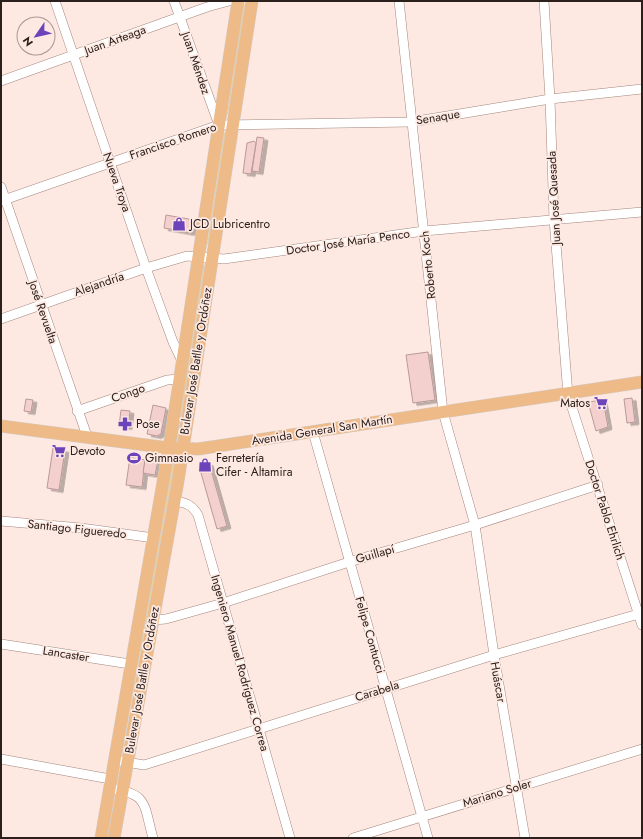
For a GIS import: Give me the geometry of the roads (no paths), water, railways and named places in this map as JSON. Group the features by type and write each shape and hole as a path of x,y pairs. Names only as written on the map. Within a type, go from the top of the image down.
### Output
{"main road":[{"name":"Bulevar José Batlle y Ordóñez","path":"101,838 130,664 170,448 238,1"},
{"name":"Bulevar José Batlle y Ordóñez","path":"114,838 175,501 252,1"},
{"name":"Avenida General San Martín","path":"1,426 170,448 198,449 443,412 568,395 642,382"}],"street":[{"name":"Nueva Troya","path":"55,1 146,268 173,342 182,362"},
{"name":"Juan Méndez","path":"174,1 219,125"},
{"name":"Juan Arteaga","path":"1,81 229,1"},
{"name":"Roberto Koch","path":"399,1 443,412 475,525"},
{"name":"Juan José Quesada","path":"544,1 550,99 554,219 568,395"},
{"name":"Senaque","path":"233,124 411,122 550,99 642,89"},
{"name":"Francisco Romero","path":"3,200 219,125 233,124"},
{"name":"José Revuelta","path":"1,187 3,200 87,436"},
{"name":"Doctor José María Penco","path":"199,257 224,259 424,231 642,212"},
{"name":"Alejandría","path":"1,319 180,257 199,257"},
{"name":"Congo","path":"77,411 167,380 180,379"},
{"name":"Doctor Pablo Ehrlich","path":"568,395 640,613 642,625"},
{"name":"Felipe Contucci","path":"313,432 428,838"},
{"name":"Guillapí","path":"153,620 166,619 223,602 349,562 475,525 598,485"},
{"name":"Ingeniero Manuel Rodríguez Correa","path":"175,501 187,503 193,507 198,515 260,728 290,838"},
{"name":"Santiago Figueredo","path":"1,521 81,528 154,538"},
{"name":"Huáscar","path":"475,525 494,655 525,838"},
{"name":"Carabela","path":"114,760 144,765 494,655 640,613"},
{"name":"Lancaster","path":"1,644 130,664"},
{"name":"Mariano Soler","path":"354,838 642,749"},
{"path":"1,759 110,783 122,790 134,793 141,800 153,838"}],"place":[{"name":"JCD Lubricentro","path":"179,224"},
{"name":"Matos","path":"601,403"},
{"name":"Pose","path":"125,424"},
{"name":"Devoto","path":"59,451"},
{"name":"Gimnasio","path":"134,458"},
{"name":"Ferretería Cifer - Altamira","path":"205,465"}]}
